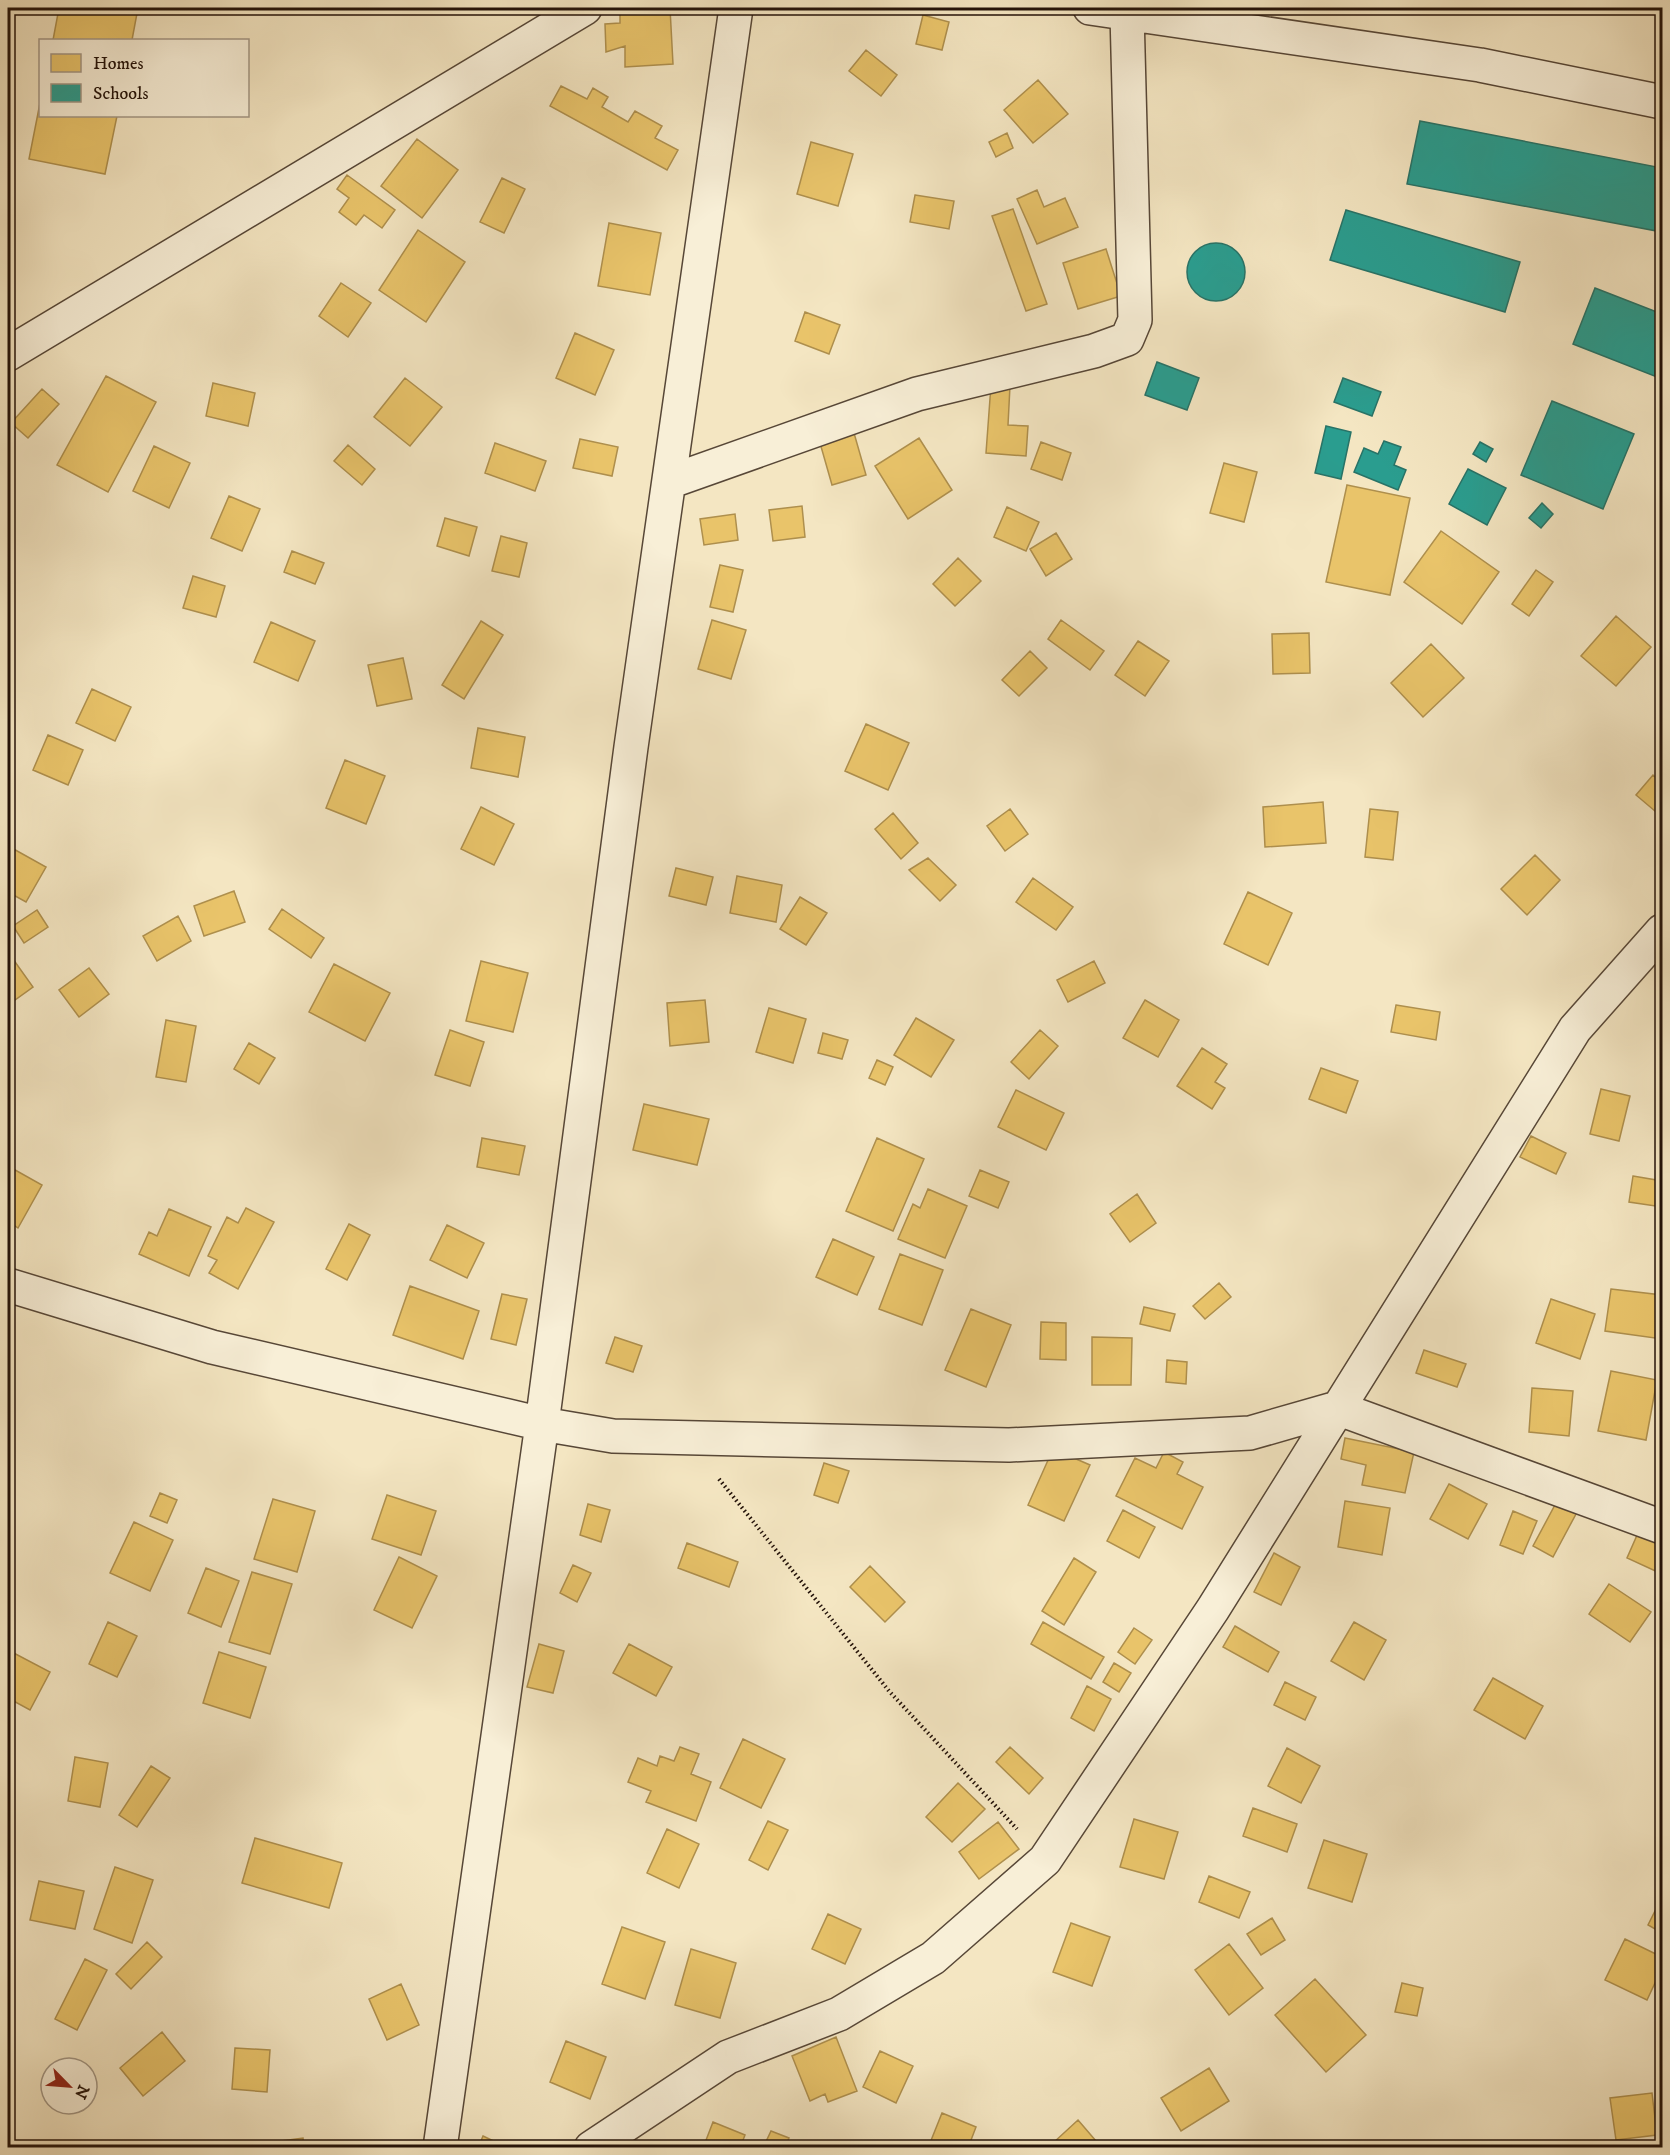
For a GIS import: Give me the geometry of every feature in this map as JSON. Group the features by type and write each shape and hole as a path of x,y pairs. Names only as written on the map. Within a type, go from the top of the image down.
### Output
{"street":[{"path":"8,354 585,8"},
{"path":"440,2148 542,1424 633,735 736,8"},
{"path":"1090,8 1480,65 1662,102"},
{"path":"669,482 917,394 1094,351 1127,339 1135,320 1127,13"},
{"path":"591,2148 728,2057 839,2014 933,1958 1045,1860 1213,1609 1575,1029 1662,931"},
{"path":"8,1285 212,1347 542,1424 613,1437 1032,1444 1250,1433 1337,1408 1662,1527"}],"path":[{"path":"686,1438 889,1691 1045,1860"}],"building: Homes":[{"path":"59,8 138,8 132,39 53,39"},
{"path":"670,8 673,64 625,67 625,46 606,52 605,24 620,23 620,10"},
{"path":"680,8 712,8 712,13 680,14"},
{"path":"923,15 949,22 942,50 916,44"},
{"path":"866,50 897,75 881,96 849,71"},
{"path":"1038,80 1068,114 1033,143 1004,110"},
{"path":"561,86 587,99 593,88 608,97 602,107 628,122 635,111 662,126 655,138 678,150 667,170 550,106"},
{"path":"39,108 39,117 117,117 105,174 29,159"},
{"path":"1007,133 1013,148 996,157 989,142"},
{"path":"417,139 458,170 422,218 381,186"},
{"path":"811,142 853,154 838,206 797,194"},
{"path":"347,175 395,210 382,228 364,215 356,225 339,212 349,198 337,189"},
{"path":"502,178 525,189 504,233 480,222"},
{"path":"1037,190 1044,207 1065,198 1078,227 1037,244 1017,199"},
{"path":"915,195 954,201 949,229 910,222"},
{"path":"1013,209 1047,304 1026,311 992,216"},
{"path":"609,223 661,233 650,295 598,286"},
{"path":"418,230 465,262 426,322 379,290"},
{"path":"1106,249 1121,296 1078,309 1063,263"},
{"path":"341,283 371,303 348,337 319,316"},
{"path":"805,312 840,325 829,354 795,341"},
{"path":"575,333 614,350 595,395 556,378"},
{"path":"106,376 156,402 108,492 57,465"},
{"path":"405,378 442,407 410,446 374,417"},
{"path":"213,383 255,393 248,426 206,416"},
{"path":"991,385 1010,386 1008,425 1028,426 1026,456 986,453"},
{"path":"42,389 59,404 28,438 11,423"},
{"path":"852,426 866,475 832,485 818,436"},
{"path":"919,438 952,490 908,519 875,466"},
{"path":"580,439 618,447 612,476 573,468"},
{"path":"1041,442 1071,453 1062,480 1031,469"},
{"path":"495,443 546,461 535,491 485,473"},
{"path":"348,445 375,469 362,485 334,461"},
{"path":"154,446 190,463 169,508 133,491"},
{"path":"1224,463 1257,472 1244,522 1210,513"},
{"path":"1347,485 1410,498 1390,595 1326,582"},
{"path":"229,496 260,509 242,551 211,538"},
{"path":"802,506 805,537 773,541 769,510"},
{"path":"1007,507 1039,522 1026,551 994,537"},
{"path":"735,514 738,540 704,545 700,519"},
{"path":"445,518 477,527 469,556 437,546"},
{"path":"1441,531 1499,572 1462,624 1404,582"},
{"path":"1056,533 1072,559 1046,576 1030,549"},
{"path":"501,536 527,543 519,577 492,571"},
{"path":"292,551 324,563 315,584 284,572"},
{"path":"958,558 981,581 955,606 933,584"},
{"path":"720,565 743,570 733,612 710,607"},
{"path":"1536,570 1553,582 1529,616 1512,604"},
{"path":"193,576 225,586 216,617 183,608"},
{"path":"1616,616 1651,647 1616,686 1581,656"},
{"path":"712,620 746,630 731,679 698,669"},
{"path":"1061,620 1104,651 1090,670 1048,639"},
{"path":"481,621 503,635 464,699 442,685"},
{"path":"271,622 315,641 298,681 254,662"},
{"path":"1309,633 1310,673 1273,674 1272,634"},
{"path":"1138,641 1169,661 1145,696 1115,675"},
{"path":"1431,644 1464,678 1423,717 1391,683"},
{"path":"1030,651 1047,668 1019,696 1002,680"},
{"path":"403,658 412,699 377,706 368,665"},
{"path":"92,689 131,707 115,741 76,723"},
{"path":"866,724 909,743 888,790 845,771"},
{"path":"478,728 525,737 518,777 471,768"},
{"path":"48,735 83,750 68,785 33,770"},
{"path":"345,760 385,776 366,824 326,808"},
{"path":"1653,775 1662,783 1662,817 1636,795"},
{"path":"1323,802 1326,843 1265,847 1263,807"},
{"path":"481,807 514,824 494,865 461,849"},
{"path":"1010,809 1028,834 1005,851 987,826"},
{"path":"1370,809 1398,812 1393,860 1365,857"},
{"path":"893,813 918,843 901,859 875,829"},
{"path":"10,847 46,867 26,902 8,892 8,851"},
{"path":"1535,855 1560,880 1527,915 1501,889"},
{"path":"928,858 956,885 940,901 909,870"},
{"path":"676,868 713,877 706,905 669,896"},
{"path":"737,876 782,885 776,922 730,913"},
{"path":"1033,878 1073,907 1056,930 1016,902"},
{"path":"234,891 245,922 204,936 194,906"},
{"path":"1248,892 1292,913 1268,965 1224,944"},
{"path":"800,897 827,913 806,945 780,929"},
{"path":"282,909 324,938 311,958 269,929"},
{"path":"37,910 48,927 24,943 13,926"},
{"path":"178,916 191,941 157,961 143,936"},
{"path":"8,952 33,987 8,1005"},
{"path":"481,961 528,973 513,1032 466,1021"},
{"path":"1094,961 1105,983 1068,1002 1057,980"},
{"path":"334,964 390,993 365,1041 309,1012"},
{"path":"89,968 109,994 79,1017 59,990"},
{"path":"705,1000 709,1042 670,1046 667,1003"},
{"path":"1145,1000 1179,1020 1158,1057 1123,1038"},
{"path":"1396,1005 1440,1012 1436,1040 1391,1032"},
{"path":"769,1008 806,1019 793,1063 756,1052"},
{"path":"916,1018 954,1040 931,1077 894,1055"},
{"path":"166,1020 196,1026 186,1082 156,1077"},
{"path":"450,1030 484,1042 470,1086 435,1075"},
{"path":"1040,1030 1058,1046 1029,1079 1011,1062"},
{"path":"823,1033 848,1040 842,1059 818,1053"},
{"path":"249,1043 275,1058 259,1084 234,1069"},
{"path":"1202,1048 1227,1064 1215,1082 1225,1088 1212,1109 1177,1086"},
{"path":"877,1060 893,1067 885,1085 869,1078"},
{"path":"1321,1068 1358,1081 1346,1113 1309,1099"},
{"path":"1601,1089 1630,1096 1619,1141 1590,1134"},
{"path":"1016,1090 1064,1113 1046,1150 998,1127"},
{"path":"644,1104 709,1119 697,1165 633,1150"},
{"path":"1531,1136 1566,1153 1556,1174 1520,1157"},
{"path":"482,1138 525,1146 519,1175 477,1167"},
{"path":"877,1138 924,1159 893,1231 846,1211"},
{"path":"8,1166 42,1185 18,1228 8,1221"},
{"path":"980,1170 1009,1182 998,1208 969,1196"},
{"path":"1633,1176 1662,1181 1662,1207 1629,1202"},
{"path":"928,1189 967,1206 945,1258 898,1239 913,1204 920,1208"},
{"path":"1137,1194 1156,1223 1130,1242 1110,1214"},
{"path":"246,1208 274,1222 238,1289 209,1273 217,1260 208,1256 227,1217 238,1223"},
{"path":"169,1209 211,1227 189,1276 139,1254 149,1232 157,1236"},
{"path":"349,1224 370,1235 347,1280 326,1269"},
{"path":"447,1225 484,1243 467,1278 430,1260"},
{"path":"833,1239 874,1257 857,1295 816,1277"},
{"path":"900,1254 943,1270 922,1325 879,1309"},
{"path":"1219,1283 1231,1297 1205,1319 1193,1306"},
{"path":"410,1286 479,1311 463,1359 393,1335"},
{"path":"1611,1289 1662,1295 1662,1339 1605,1331"},
{"path":"502,1294 527,1299 516,1345 491,1339"},
{"path":"1551,1299 1595,1314 1580,1359 1536,1343"},
{"path":"1144,1307 1175,1314 1170,1331 1140,1324"},
{"path":"971,1309 1011,1325 986,1387 945,1370"},
{"path":"1041,1322 1066,1323 1066,1360 1040,1359"},
{"path":"615,1337 642,1346 633,1372 606,1363"},
{"path":"1092,1337 1132,1338 1131,1385 1092,1385"},
{"path":"1424,1350 1466,1364 1457,1387 1416,1373"},
{"path":"1167,1360 1187,1362 1186,1384 1166,1382"},
{"path":"1611,1371 1657,1380 1646,1440 1598,1431"},
{"path":"1532,1388 1573,1391 1569,1436 1529,1432"},
{"path":"1345,1438 1414,1452 1405,1493 1362,1485 1366,1465 1341,1459"},
{"path":"1053,1449 1090,1465 1064,1521 1028,1505"},
{"path":"1164,1452 1183,1462 1177,1474 1203,1487 1182,1529 1116,1496 1135,1458 1156,1468"},
{"path":"824,1463 849,1471 838,1503 814,1495"},
{"path":"1449,1484 1487,1504 1468,1539 1430,1519"},
{"path":"160,1493 177,1500 167,1523 150,1516"},
{"path":"387,1495 436,1511 421,1555 372,1539"},
{"path":"273,1499 315,1511 297,1572 254,1559"},
{"path":"1345,1501 1390,1508 1382,1555 1338,1547"},
{"path":"1556,1503 1576,1514 1553,1557 1533,1546"},
{"path":"588,1504 610,1510 601,1542 580,1535"},
{"path":"1123,1510 1155,1527 1139,1558 1107,1541"},
{"path":"1513,1511 1537,1521 1523,1554 1500,1545"},
{"path":"134,1522 173,1540 150,1591 110,1573"},
{"path":"1638,1533 1662,1544 1662,1574 1627,1558"},
{"path":"687,1543 738,1562 729,1587 678,1568"},
{"path":"1274,1553 1300,1567 1281,1605 1254,1592"},
{"path":"399,1557 437,1576 412,1628 374,1610"},
{"path":"1074,1558 1096,1572 1064,1625 1042,1611"},
{"path":"573,1565 591,1573 577,1602 560,1593"},
{"path":"870,1566 905,1602 885,1622 850,1587"},
{"path":"206,1568 239,1581 221,1627 188,1613"},
{"path":"252,1572 292,1584 270,1654 229,1642"},
{"path":"1609,1584 1651,1612 1630,1642 1589,1614"},
{"path":"108,1622 137,1636 117,1677 89,1664"},
{"path":"1043,1622 1104,1657 1091,1679 1031,1644"},
{"path":"1354,1622 1386,1640 1364,1680 1331,1661"},
{"path":"1235,1626 1279,1652 1268,1672 1223,1647"},
{"path":"1134,1628 1152,1640 1135,1664 1118,1652"},
{"path":"539,1644 564,1651 553,1693 527,1687"},
{"path":"629,1644 672,1667 656,1696 613,1673"},
{"path":"8,1650 50,1672 30,1710 8,1698"},
{"path":"219,1652 266,1667 250,1718 203,1703"},
{"path":"1114,1663 1131,1673 1119,1692 1103,1682"},
{"path":"1493,1678 1543,1706 1525,1739 1474,1710"},
{"path":"1285,1682 1316,1697 1305,1720 1274,1705"},
{"path":"1087,1686 1111,1699 1094,1731 1071,1718"},
{"path":"743,1739 785,1759 761,1808 720,1788"},
{"path":"680,1747 699,1754 691,1774 711,1782 696,1821 646,1802 651,1791 628,1782 638,1758 657,1766 660,1756 674,1761"},
{"path":"1010,1747 1043,1778 1029,1794 996,1762"},
{"path":"1287,1748 1320,1766 1301,1803 1268,1786"},
{"path":"75,1757 108,1763 100,1807 68,1801"},
{"path":"151,1766 170,1778 137,1827 119,1815"},
{"path":"958,1783 985,1809 952,1842 926,1817"},
{"path":"1253,1808 1297,1824 1287,1852 1243,1836"},
{"path":"1134,1819 1178,1832 1164,1879 1120,1867"},
{"path":"768,1821 788,1830 768,1870 749,1860"},
{"path":"998,1822 1019,1849 979,1879 959,1852"},
{"path":"667,1829 699,1844 679,1888 647,1873"},
{"path":"255,1838 342,1863 329,1908 242,1883"},
{"path":"1324,1840 1367,1854 1352,1902 1308,1888"},
{"path":"115,1867 153,1880 132,1943 94,1929"},
{"path":"1209,1876 1250,1892 1239,1918 1199,1902"},
{"path":"39,1881 84,1891 75,1929 30,1920"},
{"path":"1662,1897 1662,1933 1648,1925"},
{"path":"828,1914 861,1929 845,1964 812,1949"},
{"path":"1272,1918 1285,1940 1261,1955 1247,1934"},
{"path":"1071,1923 1110,1937 1092,1986 1053,1972"},
{"path":"622,1927 665,1942 645,1999 602,1984"},
{"path":"1625,1939 1662,1957 1662,1968 1647,2000 1605,1980"},
{"path":"147,1942 162,1957 131,1989 116,1974"},
{"path":"1229,1944 1263,1988 1229,2015 1195,1970"},
{"path":"691,1949 736,1963 720,2018 675,2005"},
{"path":"85,1959 107,1970 77,2030 55,2019"},
{"path":"1315,1979 1366,2035 1326,2072 1275,2015"},
{"path":"1402,1983 1423,1988 1417,2016 1395,2012"},
{"path":"401,1984 419,2025 387,2040 369,1999"},
{"path":"162,2032 185,2061 143,2096 120,2068"},
{"path":"836,2037 857,2091 828,2102 825,2094 810,2101 792,2056"},
{"path":"566,2041 606,2057 590,2099 550,2082"},
{"path":"235,2048 270,2050 267,2092 232,2089"},
{"path":"880,2051 913,2066 896,2103 863,2087"},
{"path":"1209,2068 1229,2101 1181,2131 1161,2098"},
{"path":"1652,2093 1657,2135 1616,2140 1610,2098"},
{"path":"942,2113 976,2127 968,2148 928,2148"},
{"path":"1078,2120 1096,2141 1089,2148 1057,2148 1053,2143"},
{"path":"713,2122 745,2135 740,2148 703,2148"},
{"path":"771,2131 789,2138 785,2148 763,2148"},
{"path":"483,2136 508,2148 478,2148"},
{"path":"303,2138 304,2148 275,2148 274,2142"}],"building: Schools":[{"path":"1420,121 1662,168 1662,232 1407,184"},
{"path":"1346,210 1520,262 1505,312 1330,260"},
{"path":"1216,243 1227,245 1240,256 1245,272 1243,283 1232,296 1216,301 1205,299 1192,288 1187,272 1189,261 1200,248"},
{"path":"1595,288 1662,314 1662,379 1573,344"},
{"path":"1157,362 1199,378 1187,410 1145,395"},
{"path":"1343,378 1381,392 1372,416 1334,402"},
{"path":"1552,401 1634,434 1603,509 1521,475"},
{"path":"1326,426 1351,432 1341,479 1315,473"},
{"path":"1384,441 1401,447 1394,465 1406,470 1398,490 1354,472 1364,448 1378,454"},
{"path":"1480,442 1493,449 1486,462 1473,454"},
{"path":"1468,469 1506,488 1487,525 1449,504"},
{"path":"1542,503 1553,514 1541,528 1529,518"}]}
